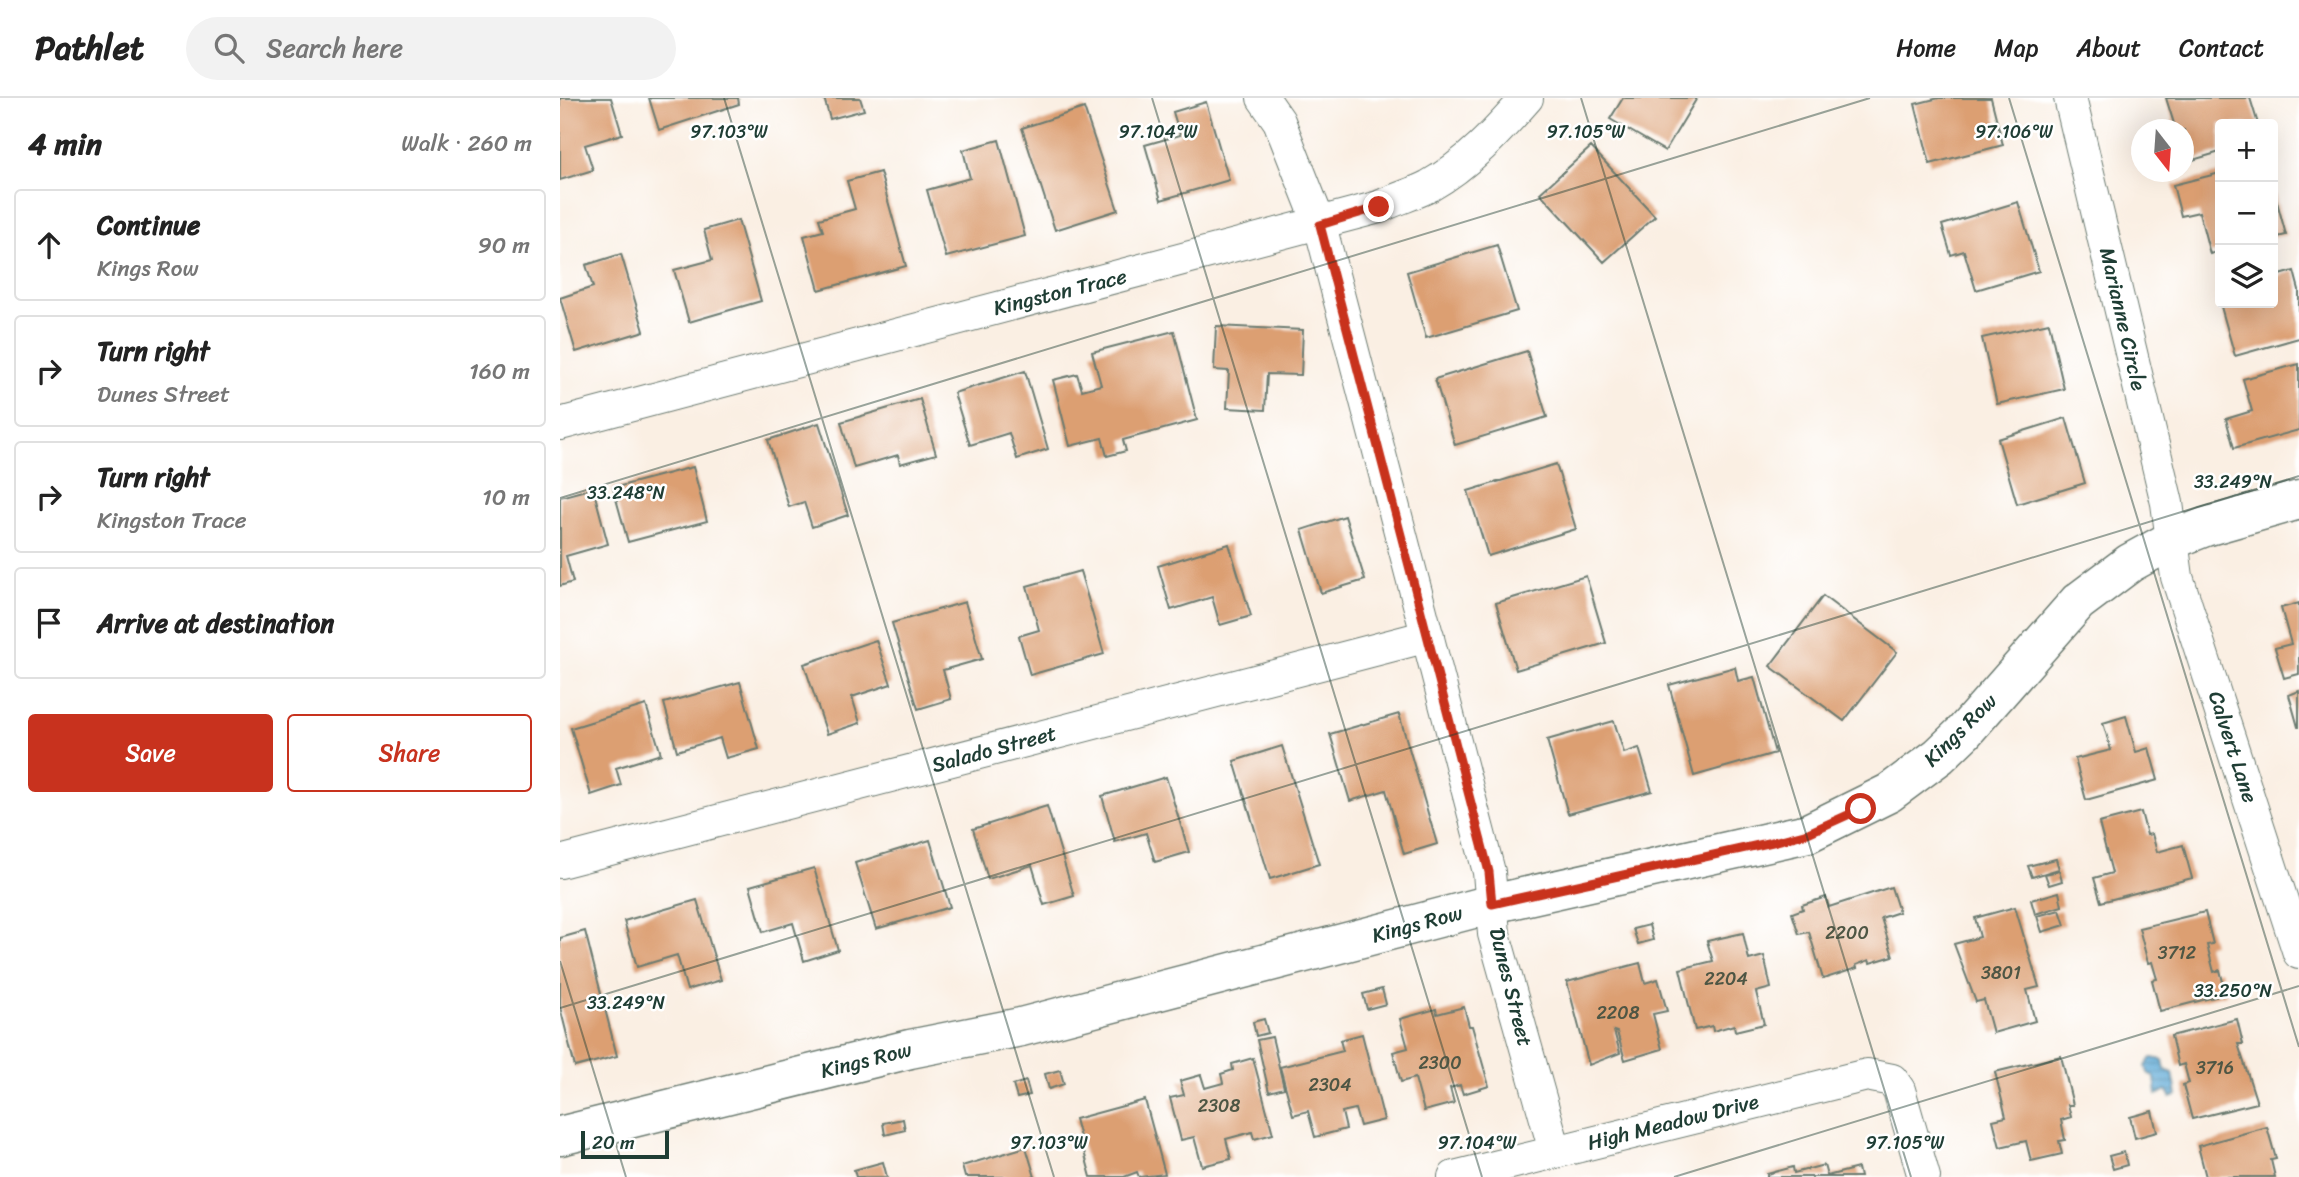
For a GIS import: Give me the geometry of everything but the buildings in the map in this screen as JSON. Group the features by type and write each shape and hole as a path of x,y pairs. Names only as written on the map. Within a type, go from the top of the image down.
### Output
{"street":[{"name":"Dunes Street","path":"1263,98 1279,121 1320,225 1489,872 1494,934 1555,1152"},
{"name":"Kingston Trace","path":"560,424 1320,225 1379,207 1404,194 1428,187 1488,144 1527,98"},
{"name":"Marianne Circle","path":"2070,98 2167,503 2172,540"},
{"name":"Kings Row","path":"560,1136 910,1049 1021,1027 1492,904 1808,833 1861,809 1915,775 1954,742 2078,602 2130,563 2172,540 2242,514 2299,500"},
{"name":"Calvert Lane","path":"2172,540 2178,577 2299,953"},
{"name":"Salado Street","path":"560,862 1428,636"},
{"name":"High Meadow Drive","path":"1454,1177 1856,1076 1879,1075 1892,1080 1903,1099 1924,1177"}],"water":[{"path":"2152,1058 2163,1060 2165,1070 2173,1073 2177,1095 2171,1097 2166,1090 2157,1095 2155,1078 2148,1073 2146,1066"}],"route":[{"path":"1379,207 1320,225 1329,268 1489,872 1492,904 1777,841 1808,833 1861,809"}]}
